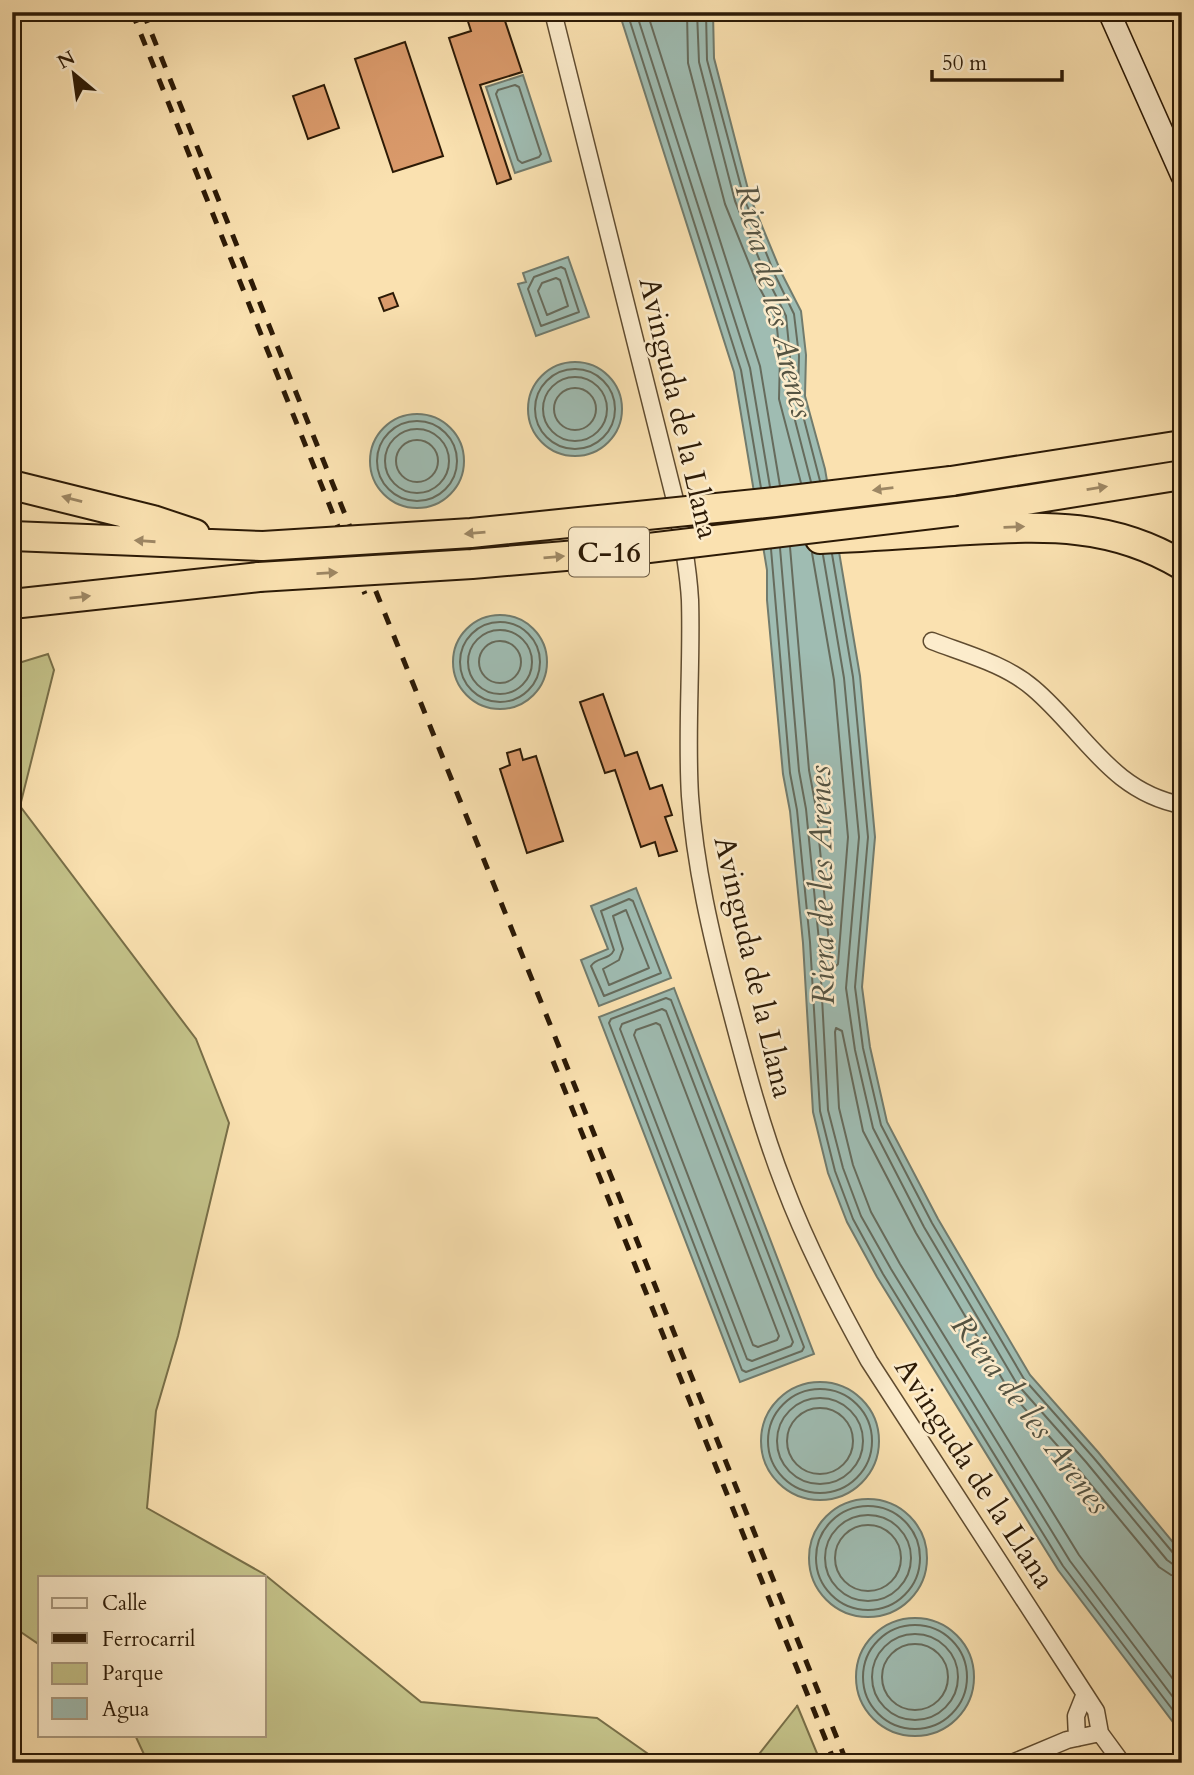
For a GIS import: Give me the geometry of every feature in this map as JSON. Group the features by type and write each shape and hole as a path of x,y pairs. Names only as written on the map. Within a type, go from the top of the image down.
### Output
{"highway":[{"path":"1082,462 1182,429"},
{"name":"C-16","path":"12,536 262,546 471,533 951,481 1182,445"},
{"name":"C-16","path":"18,606 259,577 500,562 764,535 952,521 1182,475"},
{"name":"C-16","path":"12,485 153,520 231,546"},
{"path":"952,521 1010,527 1077,529 1147,547 1182,565"}],"main road":[{"path":"1110,12 1182,176"}],"street":[{"name":"Avinguda de la Llana","path":"553,12 682,537 690,600 690,794 696,856 720,968 760,1115 807,1242 840,1310 869,1361 1096,1712 1100,1732 1122,1763"},
{"path":"932,641 1011,672 1032,687 1125,782 1155,799 1182,805"},
{"path":"1077,1738 1076,1716 1084,1696"},
{"path":"1012,1763 1100,1732"}],"green space":[{"path":"48,654 54,670 20,806 196,1039 229,1123 178,1336 156,1411 147,1508 264,1574 421,1702 597,1718 661,1763 148,1763 135,1736 266,1736 266,1576 38,1576 38,1644 12,1626 12,665"},
{"path":"797,1706 821,1763 752,1763"}],"water":[{"name":"Riera de les Arenes","path":"619,12 713,12 714,58 750,197 781,272 801,311 806,355 805,396 825,469 860,676 875,837 862,987 870,1047 887,1122 938,1219 1030,1375 1182,1553 1182,1734 1058,1570 877,1277 847,1222 828,1173 813,1112 803,943 790,811 783,774 767,600 767,570 734,372"},
{"path":"523,75 551,161 515,173 486,87"},
{"path":"568,257 589,317 536,336 518,284 526,282 523,273"},
{"path":"575,362 593,365 608,376 619,391 622,409 619,427 608,442 593,453 575,456 557,453 542,442 531,427 528,409 531,391 542,376 557,365"},
{"path":"417,414 435,417 450,428 461,443 464,461 461,479 450,494 435,505 417,508 399,505 384,494 373,479 370,461 373,443 384,428 399,417"},
{"path":"500,615 518,618 533,629 544,644 547,662 544,680 533,695 518,706 500,709 482,706 467,695 456,680 453,662 456,644 467,629 482,618"},
{"path":"636,888 671,978 599,1006 581,960 608,949 591,906"},
{"path":"674,988 814,1354 740,1382 599,1017"},
{"path":"820,1382 843,1386 862,1399 875,1418 879,1441 875,1464 862,1483 843,1496 820,1500 797,1496 778,1483 765,1464 761,1441 765,1418 778,1399 797,1386"},
{"path":"868,1499 891,1503 910,1516 923,1535 927,1558 923,1581 910,1600 891,1613 868,1617 845,1613 826,1600 813,1581 809,1558 813,1535 826,1516 845,1503"},
{"path":"915,1618 938,1622 957,1635 970,1654 974,1677 970,1700 957,1719 938,1732 915,1736 892,1732 873,1719 860,1700 856,1677 860,1654 873,1635 892,1622"}],"building":[{"path":"465,12 502,12 522,72 480,85 511,179 497,184 449,38 471,31"},
{"path":"405,42 443,156 393,172 355,59"},
{"path":"324,85 339,128 308,139 293,96"},
{"path":"393,293 398,306 384,311 379,298"},
{"path":"603,694 625,756 637,752 650,789 662,785 672,815 665,817 677,851 659,856 655,842 641,847 615,770 605,773 580,702"},
{"path":"520,749 523,760 536,756 563,841 527,853 500,769 510,765 507,753"}],"railway":[{"path":"132,12 365,594"},
{"path":"143,12 847,1763"},
{"path":"553,1061 835,1763"}]}
